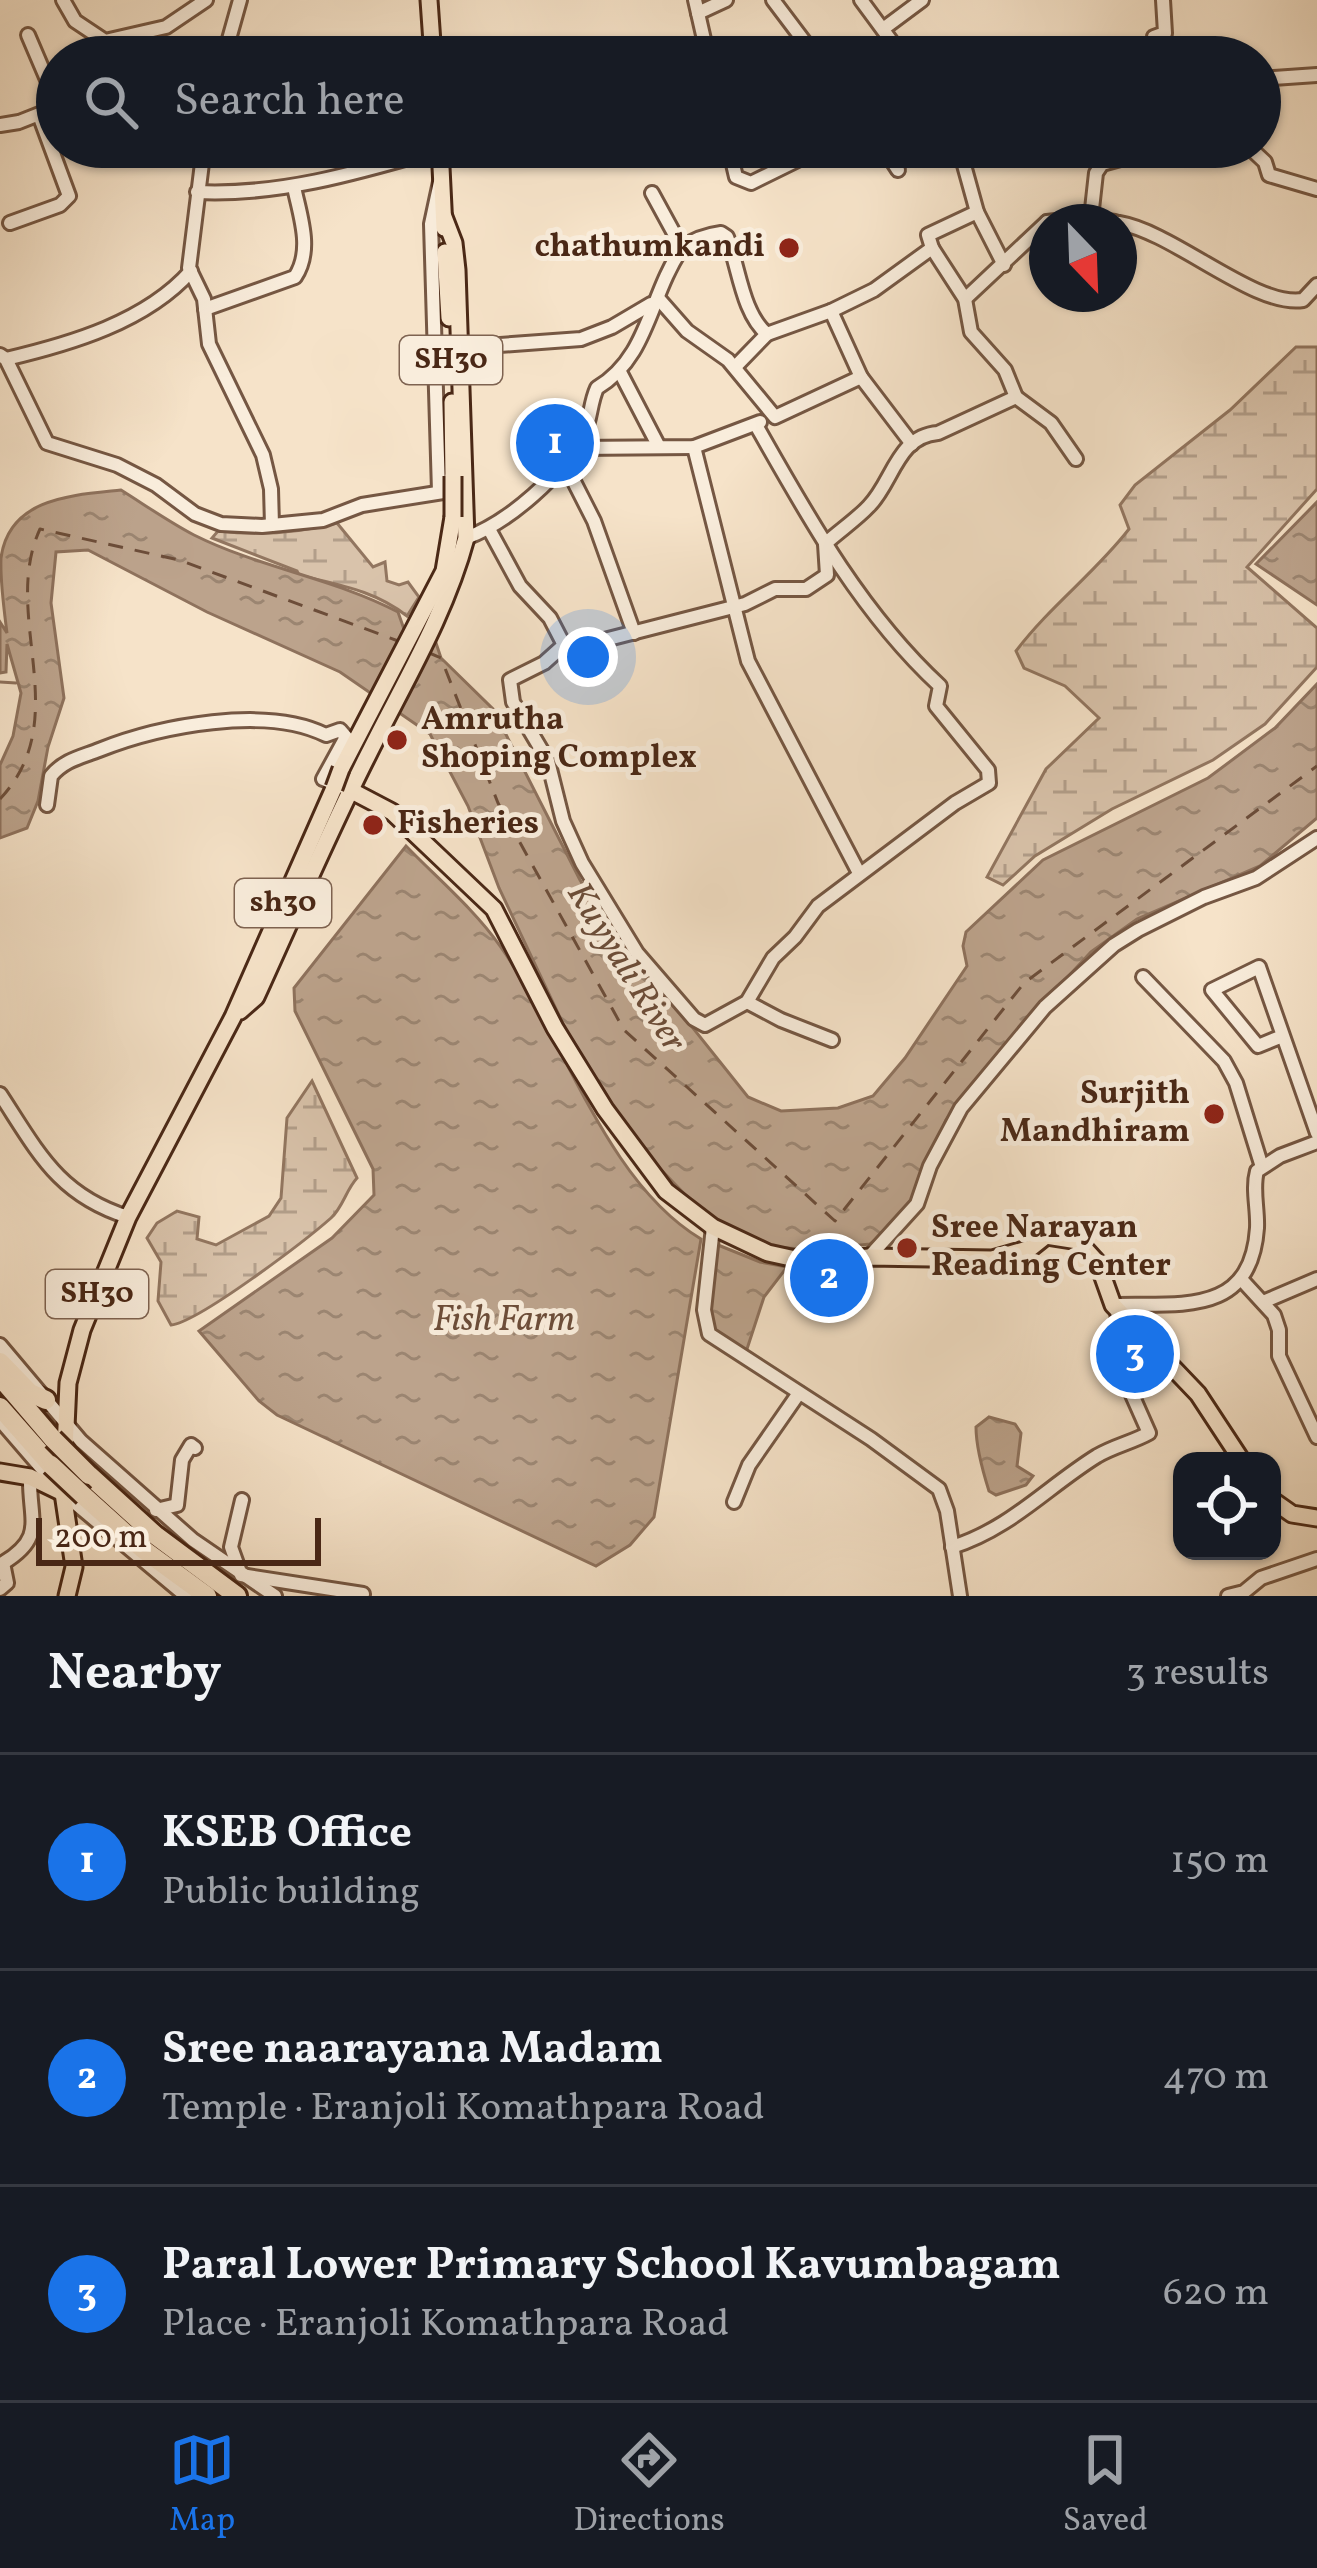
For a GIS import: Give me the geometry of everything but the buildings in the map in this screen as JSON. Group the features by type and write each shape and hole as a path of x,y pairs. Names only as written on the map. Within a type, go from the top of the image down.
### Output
{"highway":[{"path":"0,1362 30,1393 46,1400"},
{"path":"0,1377 60,1431 89,1475 155,1535 237,1596"},
{"path":"0,1413 17,1440"},
{"path":"0,1413 144,1550 207,1596"}],"main road":[{"path":"429,0 432,36"},
{"name":"SH30","path":"342,789 341,769 444,571 454,517 441,168"},
{"name":"SH30","path":"342,789 391,711 455,578 466,538 454,243 443,218"},
{"path":"342,789 392,812 494,909 555,1028 605,1108 666,1191 713,1227 788,1260 809,1262 869,1257 992,1259 1031,1248 1046,1236 1078,1241 1098,1263 1116,1308 1198,1394 1236,1452"},
{"name":"sh30","path":"233,1017 342,789"},
{"name":"SH30","path":"67,1596 74,1567 60,1431 82,1330 128,1217 233,1017"},
{"path":"0,1472 30,1477 63,1493"},
{"path":"1281,1506 1292,1514 1317,1518"}],"street":[{"path":"63,0 75,21 98,36"},
{"path":"127,36 166,27 206,0"},
{"path":"230,36 239,0"},
{"path":"696,7 726,0"},
{"path":"773,0 800,36"},
{"path":"861,0 888,36"},
{"path":"883,29 922,0"},
{"path":"1157,36 1165,33 1167,22 1163,0"},
{"path":"28,35 36,54"},
{"path":"1281,78 1317,75"},
{"path":"0,125 36,116"},
{"path":"10,224 60,205 69,196 59,168"},
{"path":"201,168 191,271 205,308 209,344 269,474 272,525"},
{"path":"197,191 238,194 294,187 365,168"},
{"path":"734,168 736,177 751,183 781,168"},
{"path":"965,168 977,212 1004,265"},
{"path":"1093,204 1099,168"},
{"path":"1266,168 1269,175 1317,189"},
{"path":"439,491 431,224 442,176"},
{"path":"205,308 296,278 305,249 294,187"},
{"path":"652,193 682,248"},
{"path":"977,212 928,235 932,248 965,299 971,332 1005,370 1016,397 1052,423 1076,459"},
{"path":"1137,228 1274,297 1303,299 1317,285"},
{"path":"466,538 489,529 575,448 589,422 597,388 633,357 665,273 694,239 722,232 727,237 757,325 767,334"},
{"path":"965,299 1029,240"},
{"path":"735,367 767,334 874,290 932,248"},
{"path":"191,271 178,286 130,317 45,350 3,357 47,443 117,465 156,485 195,514 221,524 323,520 362,505 466,489"},
{"path":"460,348 581,339 655,301"},
{"path":"655,301 735,367 775,418 860,377"},
{"path":"831,311 860,377 912,444"},
{"path":"620,372 658,445"},
{"path":"825,544 871,505 912,444 1016,397"},
{"path":"575,448 694,447 755,425 768,414"},
{"path":"563,645 544,663 510,680 509,689 548,761 563,821 582,863 637,953 694,1019 705,1025 746,1002 773,958 818,906 989,783 988,770 936,706 940,686 883,626 825,544 755,425"},
{"path":"694,447 748,661 859,873"},
{"path":"564,462 594,520 634,633"},
{"path":"489,529 520,586 550,618 563,645 574,648 735,607 776,589 806,589 827,575 825,544"},
{"path":"46,805 51,776 73,759 136,735 198,723 308,726 326,735 340,730 346,736 323,779 342,789"},
{"path":"869,1257 917,1204 930,1166 962,1108 1045,1007 1114,945 1138,930 1256,878 1317,838"},
{"path":"952,1547 984,1537 1096,1456 1149,1433 1114,1354 1116,1308 1188,1304 1224,1296 1241,1280 1257,1231 1254,1177 1262,1167 1317,1137 1259,967 1212,990 1258,1046 1280,1037"},
{"path":"1143,977 1224,1061 1236,1083 1262,1167"},
{"path":"746,1002 832,1040"},
{"path":"0,1094 50,1169 93,1206 128,1217"},
{"path":"713,1227 704,1310 709,1334 939,1489 947,1510 960,1596"},
{"path":"1263,1302 1317,1279"},
{"path":"1241,1280 1263,1302 1279,1330 1279,1356 1317,1437"},
{"path":"0,1345 46,1400 60,1431 156,1510 275,1596"},
{"path":"734,1502 749,1465 799,1393"},
{"path":"17,1440 63,1493 186,1596"},
{"path":"156,1510 177,1504 184,1453 191,1445 195,1448"},
{"path":"0,1589 7,1583 3,1563 25,1549 32,1536 30,1477"},
{"path":"241,1575 231,1547 242,1501"},
{"path":"1228,1596 1317,1559"},
{"path":"241,1575 364,1594"}],"green space":[{"path":"1296,347 1317,347 1317,489 1247,567 1317,628 1317,667 1265,724 1213,760 1112,809 1035,856 1003,885 987,877 1046,769 1099,718 1065,686 1024,668 1016,651 1129,529 1120,505 1135,485 1230,410"},
{"path":"337,523 373,567 385,562 387,581 408,582 419,597 407,616 369,594 299,575 212,538 218,531 278,533"},
{"path":"312,1081 357,1178 335,1214 299,1244 227,1296 171,1325 158,1301 161,1262 147,1238 157,1223 177,1211 199,1217 197,1239 216,1245 269,1216 281,1198 287,1118"}],"water":[{"name":"Kuyyali River","path":"121,490 219,546 398,612 405,632 435,640 441,658 493,709 580,880 636,970 669,998 748,1097 781,1111 838,1108 873,1096 905,1058 967,966 966,932 1043,860 1208,778 1275,728 1317,684 1317,818 1260,866 1137,919 1091,952 1003,1047 946,1120 911,1203 870,1244 813,1250 762,1246 699,1209 642,1150 582,1064 499,888 468,806 430,734 340,672 207,612 88,550 56,552 51,603 64,698 27,828 0,838 0,765 13,736 21,693 7,644 6,672 0,673 0,622 7,633 1,558 7,538 17,522 46,503"},
{"path":"1317,502 1317,605 1256,564"},
{"name":"Fish Farm","path":"406,846 500,946 611,1144 638,1181 667,1213 701,1239 654,1517 630,1545 596,1566 277,1415 259,1401 199,1331 332,1238 374,1195 373,1169 295,1011 294,988"},
{"path":"718,1245 787,1267 764,1297 746,1352 708,1325"},
{"path":"989,1417 1015,1424 1021,1433 1017,1466 1033,1476 1026,1485 996,1495 989,1491 976,1435 976,1427"}],"waterway":[{"path":"0,682 16,683"}],"ferry route":[{"path":"0,799 22,768 33,735 36,701 28,596 30,562 40,529 179,560 401,642"},
{"path":"427,652 441,658 498,803 624,1030 835,1221 1024,983 1317,766"}],"place":[{"name":"chathumkandi","path":"789,248"},
{"name":"KSEB Office","path":"555,443"},
{"name":"Amrutha Shoping Complex","path":"397,740"},
{"name":"Fisheries","path":"373,825"},
{"name":"Surjith Mandhiram","path":"1214,1114"},
{"name":"Sree Narayan Reading Center","path":"907,1248"},
{"name":"Sree naarayana Madam","path":"829,1278"},
{"name":"Paral Lower Primary School Kavumbagam","path":"1135,1354"}]}
